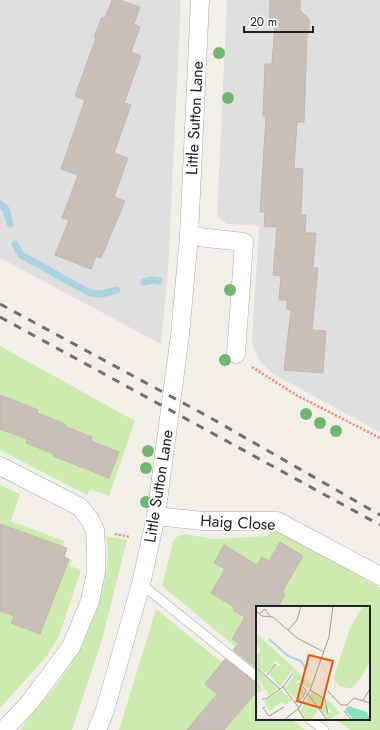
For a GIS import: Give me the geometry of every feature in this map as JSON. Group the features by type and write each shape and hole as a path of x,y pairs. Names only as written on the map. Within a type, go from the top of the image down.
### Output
{"street":[{"name":"Little Sutton Lane","path":"97,730 105,710 141,584 156,516 180,335 189,236 200,0"},
{"path":"189,236 244,242 236,354"},
{"path":"0,466 80,507 90,520 95,530 96,572 90,601 71,647 30,702 4,730"},
{"name":"Haig Close","path":"156,516 203,521 276,521 380,576"}],"lane":[{"path":"141,584 256,676"},
{"path":"311,720 324,730"}],"path":[{"path":"236,354 264,375 296,394 380,438"},
{"path":"95,530 133,538"}],"shaded area":[{"path":"0,0 181,0 168,272 161,344 0,258"},
{"path":"227,0 380,0 380,432 273,374 259,360 252,342 259,226 227,224 217,216"}],"green space":[{"path":"0,346 135,421 109,496 90,489 87,495 0,450"},
{"path":"0,485 20,494 11,521 64,541 63,546 67,548 64,557 72,560 70,566 81,570 59,636 47,656 0,708"},
{"path":"270,529 284,533 380,588 380,730 350,730 336,720 370,720 370,606 256,606 248,657 162,586 173,541 178,536 185,534 214,539 268,536"},
{"path":"105,536 127,540 102,640 72,730 21,730 34,710 51,692 70,666 88,630 103,590 107,570 108,552"},
{"path":"156,609 256,690 256,720 292,720 305,730 119,730"}],"building":[{"path":"112,0 119,0 140,7 134,24 140,27 131,52 141,56 124,103 131,105 114,153 128,158 114,197 125,201 101,258 96,256 91,269 55,255 69,220 62,218 78,175 61,169 85,100 75,96 96,38 94,37 102,17 105,18"},
{"path":"270,0 300,0 300,10 309,19 309,33 307,34 304,122 297,122 294,168 303,169 301,215 306,215 305,233 316,233 313,268 318,268 312,330 326,331 323,373 284,370 291,310 287,309 287,300 279,300 281,276 273,275 277,227 264,226 265,212 260,212 266,116 263,116 265,64 272,64 275,24 269,23"},
{"path":"0,395 38,410 37,413 92,437 91,441 119,452 109,478 53,456 54,454 26,443 27,439 0,429"},
{"path":"0,524 67,548 64,557 69,559 40,634 11,623 14,616 0,611"},
{"path":"280,542 303,556 282,592 285,594 279,606 256,606 256,668 233,650 239,643 232,639 245,617 233,610 234,607 211,593 225,569 214,563 224,545 257,565 262,557 269,561"},
{"path":"225,659 256,682 256,692 224,730 187,730 217,694 205,684"}],"waterway":[{"path":"0,204 6,209 10,224"},
{"path":"15,244 21,255 90,293 102,294 117,290"},
{"path":"144,282 152,280 159,281"}],"railway":[{"path":"0,304 209,417 380,515"},
{"path":"0,317 380,525"}]}
